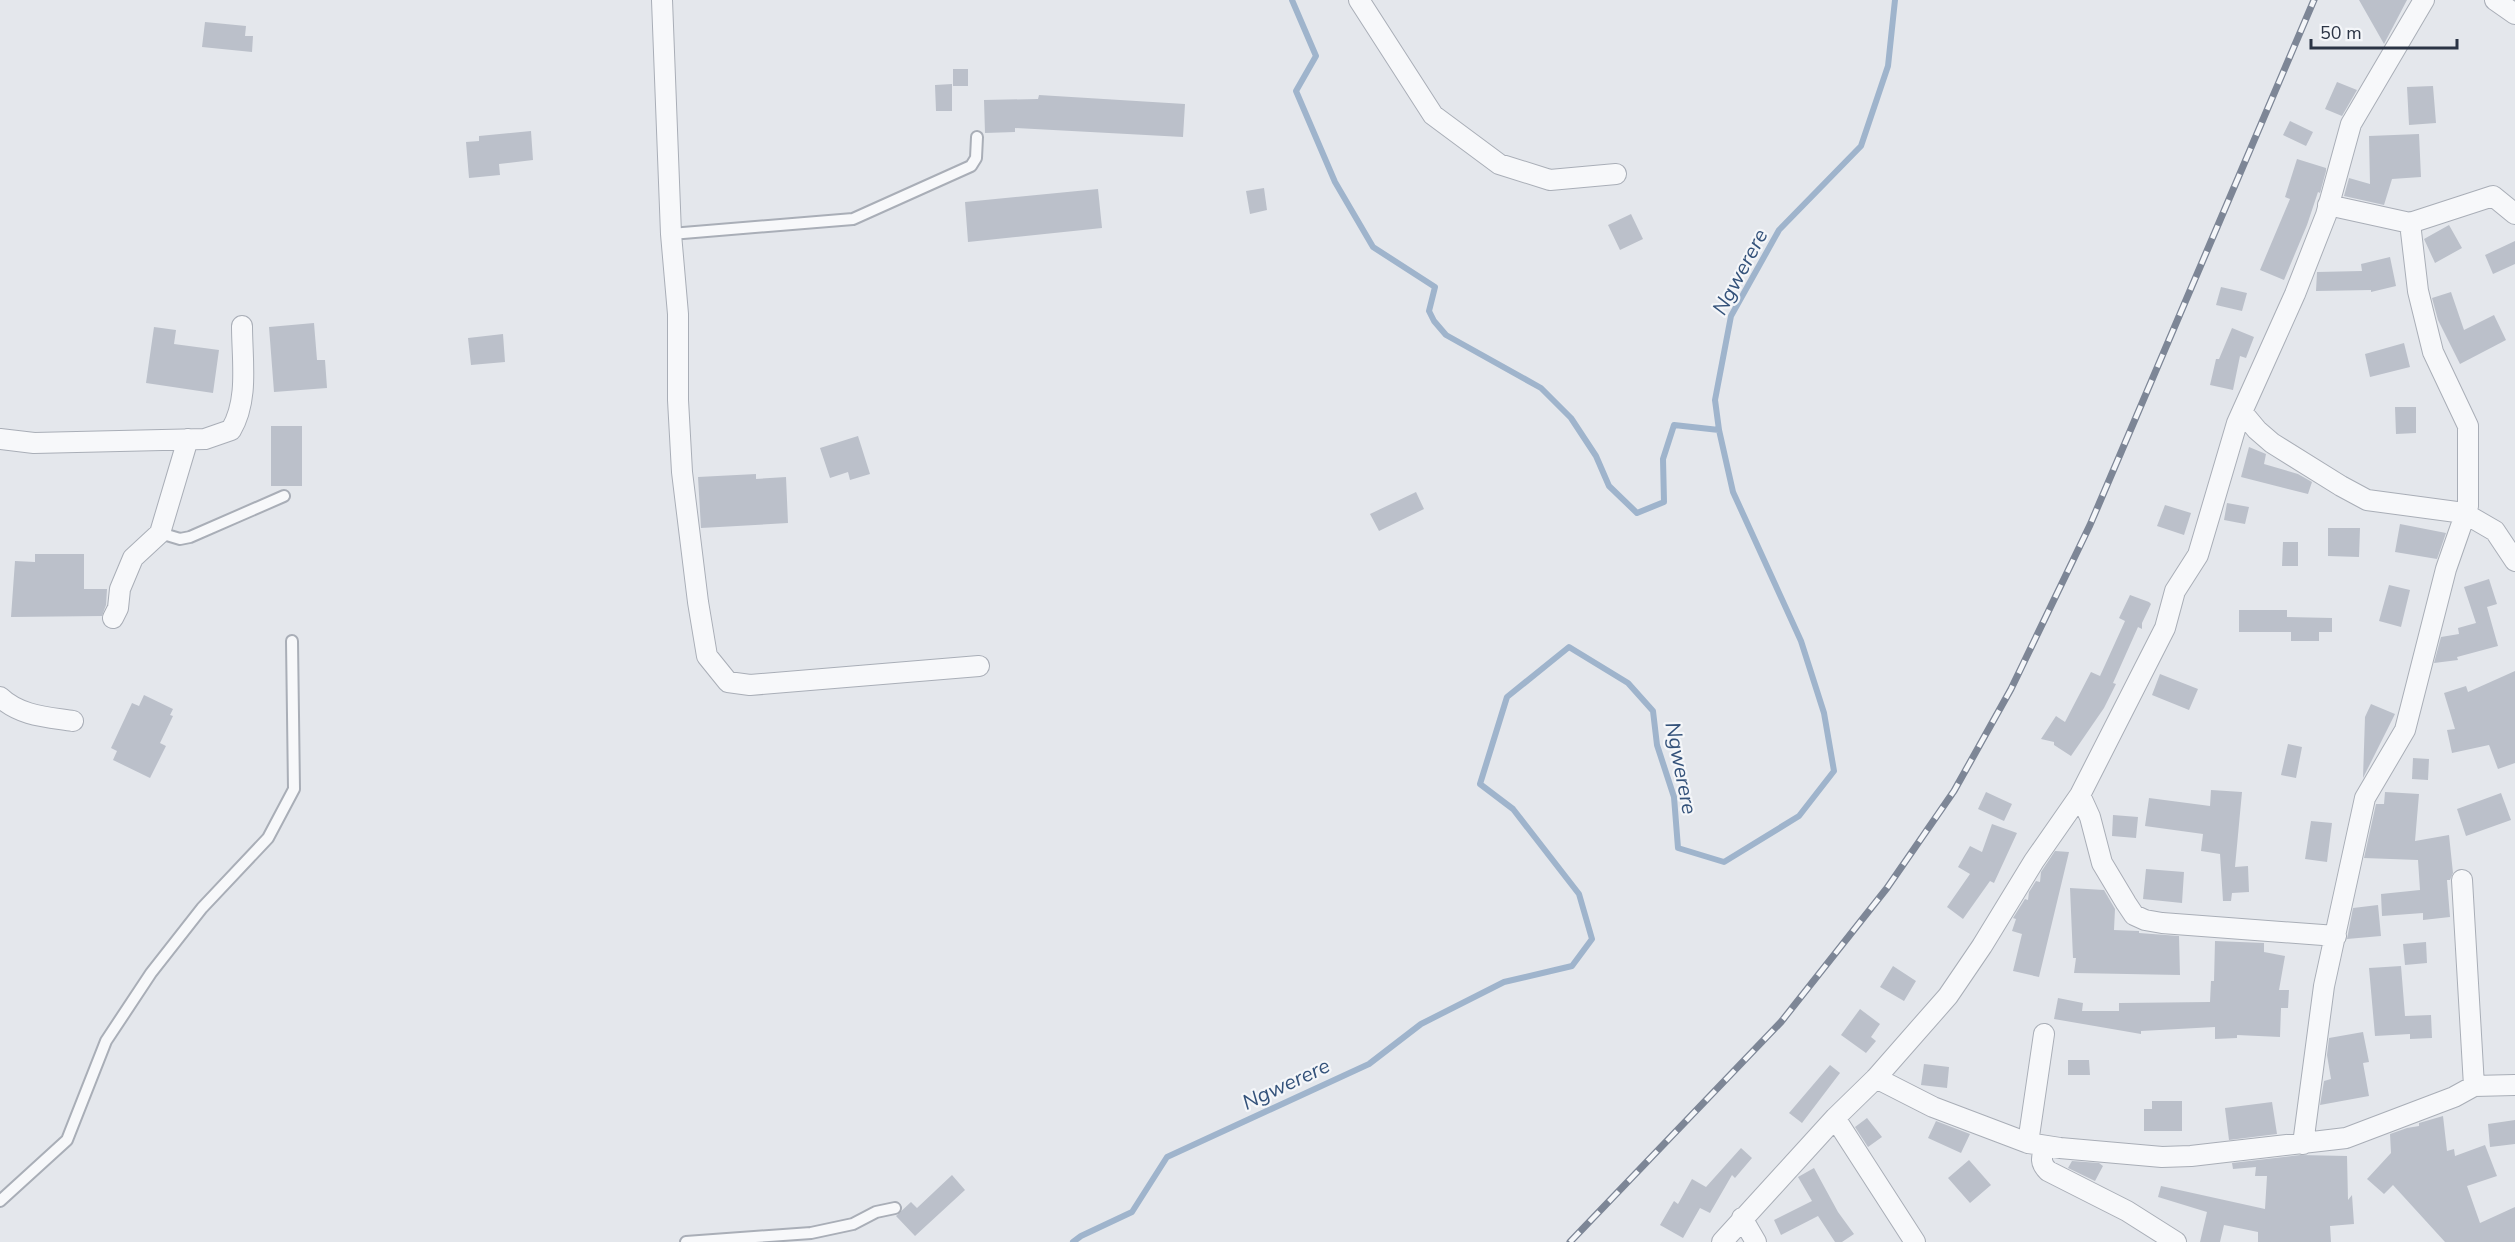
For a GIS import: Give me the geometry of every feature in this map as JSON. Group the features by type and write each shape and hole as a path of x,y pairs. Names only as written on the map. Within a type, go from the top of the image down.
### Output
{"street":[{"path":"662,0 671,234 678,314 678,399 682,472 707,656 728,682 750,685 979,666"},
{"path":"1359,0 1433,115 1500,164 1550,180 1616,174"},
{"path":"1722,1242 1835,1118 1876,1078 1947,996 1982,946 2034,861 2080,795 2165,628 2175,591 2198,555 2242,412 2295,294 2328,205 2351,124 2424,0"},
{"path":"2495,0 2515,14"},
{"path":"2328,205 2410,223 2493,196 2515,214"},
{"path":"2303,1144 2324,986 2365,798 2405,730 2446,569 2468,506 2468,426 2433,352 2418,291 2410,223"},
{"path":"0,439 34,443 205,439 224,434 236,423 243,398 242,326"},
{"path":"2242,412 2272,443 2367,500 2464,513 2495,531 2515,561"},
{"path":"113,618 118,608 120,589 133,558 160,533 188,439"},
{"path":"0,697 9,705 33,715 73,721"},
{"path":"2080,795 2090,817 2102,863 2134,915 2162,923 2336,936"},
{"path":"2462,880 2475,1086"},
{"path":"2044,1034 2036,1145 2043,1166 2048,1171 2127,1211 2176,1242"},
{"path":"1876,1078 1944,1111 2036,1145 2162,1157 2303,1144 2357,1134 2454,1097 2475,1086 2515,1085"},
{"path":"1835,1118 1915,1242"},
{"path":"1742,1218 1756,1242"}],"lane":[{"path":"671,234 853,219 971,166 976,158 977,137"},
{"path":"160,533 180,539 190,537 284,496"},
{"path":"0,1201 67,1140 106,1041 151,973 202,908 268,838 294,789 292,641"},
{"path":"686,1242 811,1233 853,1224 876,1212 895,1208"}],"building":[{"path":"2359,0 2407,0 2384,44"},
{"path":"205,22 246,26 245,36 253,36 252,52 202,47"},
{"path":"953,69 968,69 968,86 953,86"},
{"path":"2337,82 2357,90 2342,116 2325,109"},
{"path":"952,84 952,111 936,111 935,85"},
{"path":"2433,86 2436,123 2409,125 2407,87"},
{"path":"1039,95 1185,104 1183,137 1015,128 1015,132 985,133 984,100 1038,99"},
{"path":"2290,121 2313,132 2306,146 2283,135"},
{"path":"531,131 533,160 499,164 500,175 469,178 466,142 479,141 479,136"},
{"path":"2419,134 2421,177 2392,179 2384,205 2344,196 2349,178 2370,184 2369,136"},
{"path":"2297,159 2326,168 2326,171 2320,193 2318,192 2284,280 2260,270 2290,199 2285,197"},
{"path":"1264,188 1267,210 1250,214 1246,191"},
{"path":"1098,189 1102,228 968,242 965,202"},
{"path":"1631,214 1643,239 1620,250 1608,225"},
{"path":"2449,225 2462,248 2435,263 2424,239"},
{"path":"2515,241 2515,264 2493,274 2485,255"},
{"path":"2390,257 2396,286 2371,292 2371,290 2316,291 2317,272 2362,271 2361,264"},
{"path":"2221,287 2247,293 2242,311 2216,305"},
{"path":"2451,292 2464,330 2494,315 2506,340 2460,364 2438,320 2432,298"},
{"path":"314,323 317,360 325,360 327,388 274,392 269,327"},
{"path":"154,327 176,330 174,344 219,350 213,393 146,383"},
{"path":"2232,328 2254,337 2246,358 2240,356 2233,390 2210,385 2216,359 2219,359"},
{"path":"503,334 505,362 471,365 468,338"},
{"path":"2404,343 2410,367 2370,377 2365,354"},
{"path":"2395,407 2416,407 2416,433 2396,434"},
{"path":"271,426 302,426 302,486 271,486"},
{"path":"858,436 870,474 850,480 848,472 830,478 820,448"},
{"path":"2249,447 2266,454 2264,464 2298,474 2312,482 2308,494 2241,477"},
{"path":"756,474 756,479 786,477 788,523 701,528 698,477"},
{"path":"1416,492 1424,509 1379,531 1370,514"},
{"path":"2227,503 2249,507 2245,524 2224,520"},
{"path":"2165,505 2191,513 2184,535 2157,526"},
{"path":"2400,524 2446,533 2437,559 2395,552"},
{"path":"2328,528 2360,528 2359,557 2328,556"},
{"path":"2283,542 2298,542 2298,566 2282,566"},
{"path":"35,554 84,554 84,589 107,589 106,605 102,616 11,617 15,561 35,562"},
{"path":"2489,579 2497,604 2487,607 2498,646 2457,657 2458,660 2434,663 2441,637 2459,634 2458,628 2476,623 2464,587"},
{"path":"2389,585 2410,590 2401,627 2379,621"},
{"path":"2130,595 2151,604 2142,623 2142,629 2138,627 2104,708 2071,756 2054,745 2054,742 2041,739 2056,716 2065,722 2091,672 2100,676 2125,621 2119,618"},
{"path":"2239,610 2287,610 2287,617 2332,618 2332,632 2319,632 2319,641 2291,641 2291,632 2239,632"},
{"path":"2515,671 2515,763 2498,769 2489,745 2452,753 2447,730 2455,729 2444,693 2466,686 2468,692"},
{"path":"2160,674 2198,689 2189,710 2152,695"},
{"path":"144,695 173,709 170,715 173,716 160,743 166,746 150,778 113,760 117,751 111,748 132,703 139,706"},
{"path":"2371,704 2395,714 2363,778 2365,717"},
{"path":"2288,744 2302,747 2296,778 2281,775"},
{"path":"2413,758 2429,759 2428,780 2412,779"},
{"path":"2211,790 2242,792 2235,867 2248,866 2249,892 2232,893 2231,901 2223,901 2220,854 2201,851 2203,834 2145,826 2149,798 2210,806"},
{"path":"1986,792 2012,804 2004,821 1978,809"},
{"path":"2385,792 2419,794 2415,841 2449,835 2453,873 2450,880 2447,880 2450,917 2423,920 2423,913 2382,916 2381,894 2420,890 2418,860 2364,858 2376,804 2384,804"},
{"path":"2501,793 2511,820 2466,836 2457,809"},
{"path":"2113,815 2138,817 2136,838 2112,836"},
{"path":"2311,821 2332,823 2327,862 2305,859"},
{"path":"1992,824 2017,833 1994,883 1990,881 1963,919 1947,907 1970,874 1958,867 1970,846 1982,852"},
{"path":"2055,851 2069,852 2039,977 2013,971 2022,934 2012,931 2016,919 2013,918 2025,899 2028,900 2029,892 2036,881 2040,882 2041,872"},
{"path":"2146,869 2184,872 2182,903 2143,899"},
{"path":"2070,888 2104,890 2115,909 2114,930 2179,936 2180,975 2074,973 2076,958 2073,958"},
{"path":"2378,905 2381,936 2347,939 2353,908"},
{"path":"2215,941 2264,943 2264,952 2285,956 2279,990 2289,990 2288,1008 2281,1008 2280,1037 2237,1035 2237,1038 2215,1039 2215,1027 2141,1031 2141,1034 2054,1019 2058,998 2083,1003 2082,1011 2119,1011 2119,1003 2210,1002 2211,981 2214,981"},
{"path":"2426,942 2427,963 2405,965 2403,944"},
{"path":"1893,966 1916,981 1904,1001 1880,987"},
{"path":"2401,966 2405,1016 2431,1015 2432,1038 2410,1039 2410,1034 2375,1036 2369,968"},
{"path":"1860,1009 1880,1024 1871,1037 1876,1041 1866,1053 1841,1035"},
{"path":"2363,1032 2369,1062 2363,1063 2369,1096 2320,1105 2324,1081 2331,1079 2327,1055 2329,1038"},
{"path":"2068,1060 2089,1060 2090,1075 2068,1075"},
{"path":"1924,1064 1949,1067 1947,1088 1921,1085"},
{"path":"1830,1065 1840,1073 1802,1123 1789,1113"},
{"path":"2152,1101 2182,1101 2182,1131 2144,1131 2144,1109 2152,1109"},
{"path":"2272,1102 2277,1134 2229,1140 2225,1108"},
{"path":"2443,1116 2447,1151 2454,1149 2455,1156 2485,1145 2497,1176 2467,1186 2480,1223 2515,1207 2515,1242 2445,1242 2393,1185 2384,1194 2367,1179 2391,1153 2390,1134"},
{"path":"1867,1118 1882,1137 1868,1147 1855,1127"},
{"path":"2515,1120 2515,1144 2490,1147 2488,1124"},
{"path":"1936,1121 1970,1134 1961,1153 1928,1138"},
{"path":"1741,1148 1752,1158 1735,1178 1732,1175 1710,1213 1700,1208 1683,1238 1660,1225 1674,1201 1678,1204 1692,1179 1706,1187"},
{"path":"2300,1155 2347,1156 2348,1200 2352,1195 2354,1224 2330,1226 2331,1242 2258,1242 2258,1232 2224,1225 2220,1242 2200,1242 2207,1212 2158,1197 2161,1186 2265,1209 2267,1176 2255,1176 2256,1167 2233,1169 2232,1163"},
{"path":"1969,1160 1991,1185 1970,1203 1948,1178"},
{"path":"2072,1161 2099,1163 2103,1166 2095,1181 2068,1168"},
{"path":"1814,1168 1838,1212 1854,1234 1842,1242 1835,1242 1818,1216 1781,1235 1774,1220 1812,1201 1798,1177"},
{"path":"952,1175 965,1190 915,1236 896,1216 911,1202 917,1208"}],"waterway":[{"path":"1292,0 1316,56 1296,91 1335,182 1373,247 1435,287 1429,311 1446,335 1541,388 1571,418 1596,456 1609,486 1637,513 1664,502 1663,459 1674,425 1719,430"},
{"name":"Ngwerere","path":"1073,1242 1132,1212 1167,1157 1369,1064 1421,1024 1504,982 1572,966 1592,939 1579,894 1513,809 1480,784 1507,697 1569,647 1628,683 1653,711 1657,745 1674,797 1678,848 1724,862 1799,816 1834,771 1824,713 1801,641 1733,492 1719,430 1715,400 1731,316 1779,230 1861,146 1888,66 1895,0"}],"railway":[{"path":"1570,1242 1781,1022 1887,888 1954,791 2011,689 2090,525 2314,0"}]}
